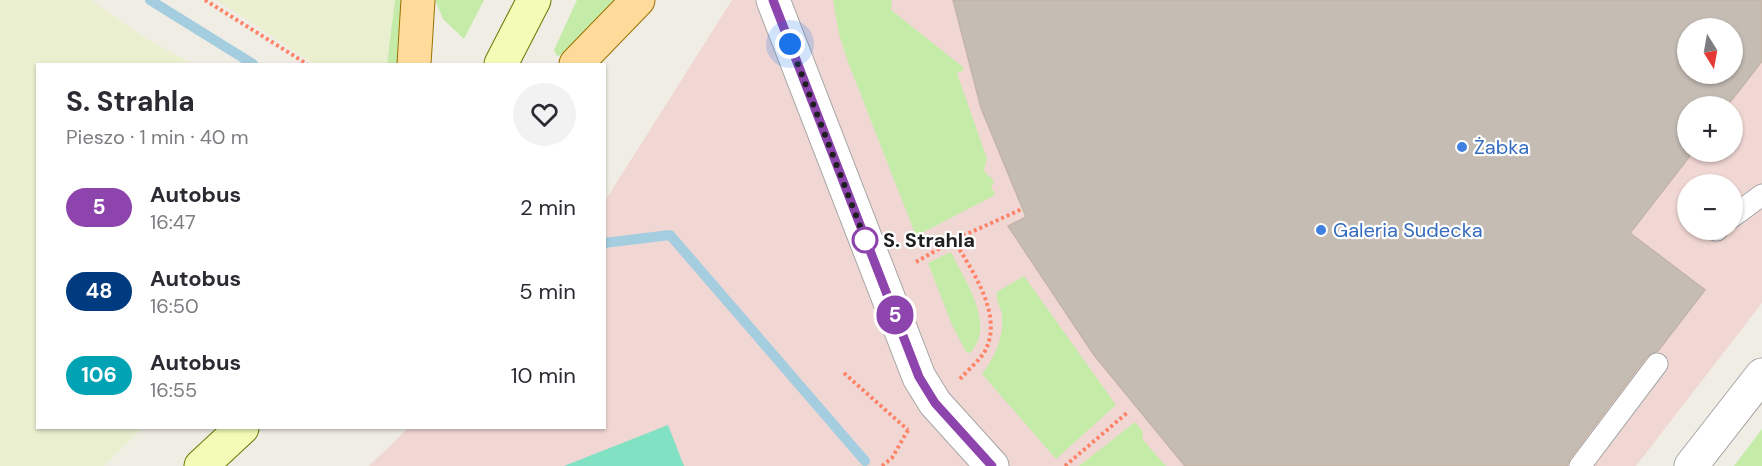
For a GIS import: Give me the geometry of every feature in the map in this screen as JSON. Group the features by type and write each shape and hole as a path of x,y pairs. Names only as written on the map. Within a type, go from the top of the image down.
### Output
{"main road":[{"path":"414,63 418,0"},
{"path":"502,63 534,0"},
{"path":"577,63 638,0"},
{"path":"201,466 241,429"}],"street":[{"path":"773,0 919,377 935,403 992,466"},
{"path":"1691,466 1762,375"}],"lane":[{"path":"1743,210 1762,195"},
{"path":"1580,466 1657,364"}],"path":[{"path":"205,0 305,63"},
{"path":"916,262 954,240 1022,209"},
{"path":"954,240 984,291 992,334 984,353 967,371"},
{"path":"844,373 908,430"},
{"path":"1065,466 1128,412"},
{"path":"882,466 892,458 908,430 915,423"}],"shaded area":[{"path":"732,0 1762,0 1762,303 1636,466 369,466 407,429 606,429 606,199"}],"green space":[{"path":"0,0 91,0 145,38 191,63 36,63 36,429 141,429 104,466 0,466"},
{"path":"217,0 395,0 387,63 312,63"},
{"path":"395,0 402,0 398,63 387,63"},
{"path":"435,0 484,0 464,39 443,19"},
{"path":"577,0 615,0 562,55 557,56 554,50"},
{"path":"833,0 892,0 891,10 963,67 963,71 957,73 987,159 984,169 986,174 992,178 994,183 991,186 995,195 916,236 848,62 839,34"},
{"path":"951,252 976,302 979,316 980,329 977,341 970,353 966,352 952,325 928,263"},
{"path":"1024,276 1116,405 1056,459 982,374 995,354 1002,331 1002,315 997,292"},
{"path":"1135,422 1142,430 1143,440 1166,466 1079,466"},
{"path":"668,425 684,466 564,466"},
{"path":"1762,429 1762,466 1734,466"}],"building":[{"name":"Galeria Sudecka","path":"953,0 1762,0 1762,61 1735,96 1677,96 1677,162 1685,162 1630,233 1705,290 1658,351 1647,356 1570,458 1567,466 1185,466 1094,355 1008,226 1026,217 981,108"}],"waterway":[{"path":"150,0 251,63"},
{"path":"606,243 670,235 865,461"}],"bus line":[{"name":"5","path":"773,0 919,377 935,403 992,466"}],"place":[{"name":"Żabka","path":"1462,147"},
{"name":"Galeria Sudecka","path":"1321,230"},
{"name":"S. Strahla","path":"865,240"}],"route":[{"path":"790,44 867,244 865,240"}]}
